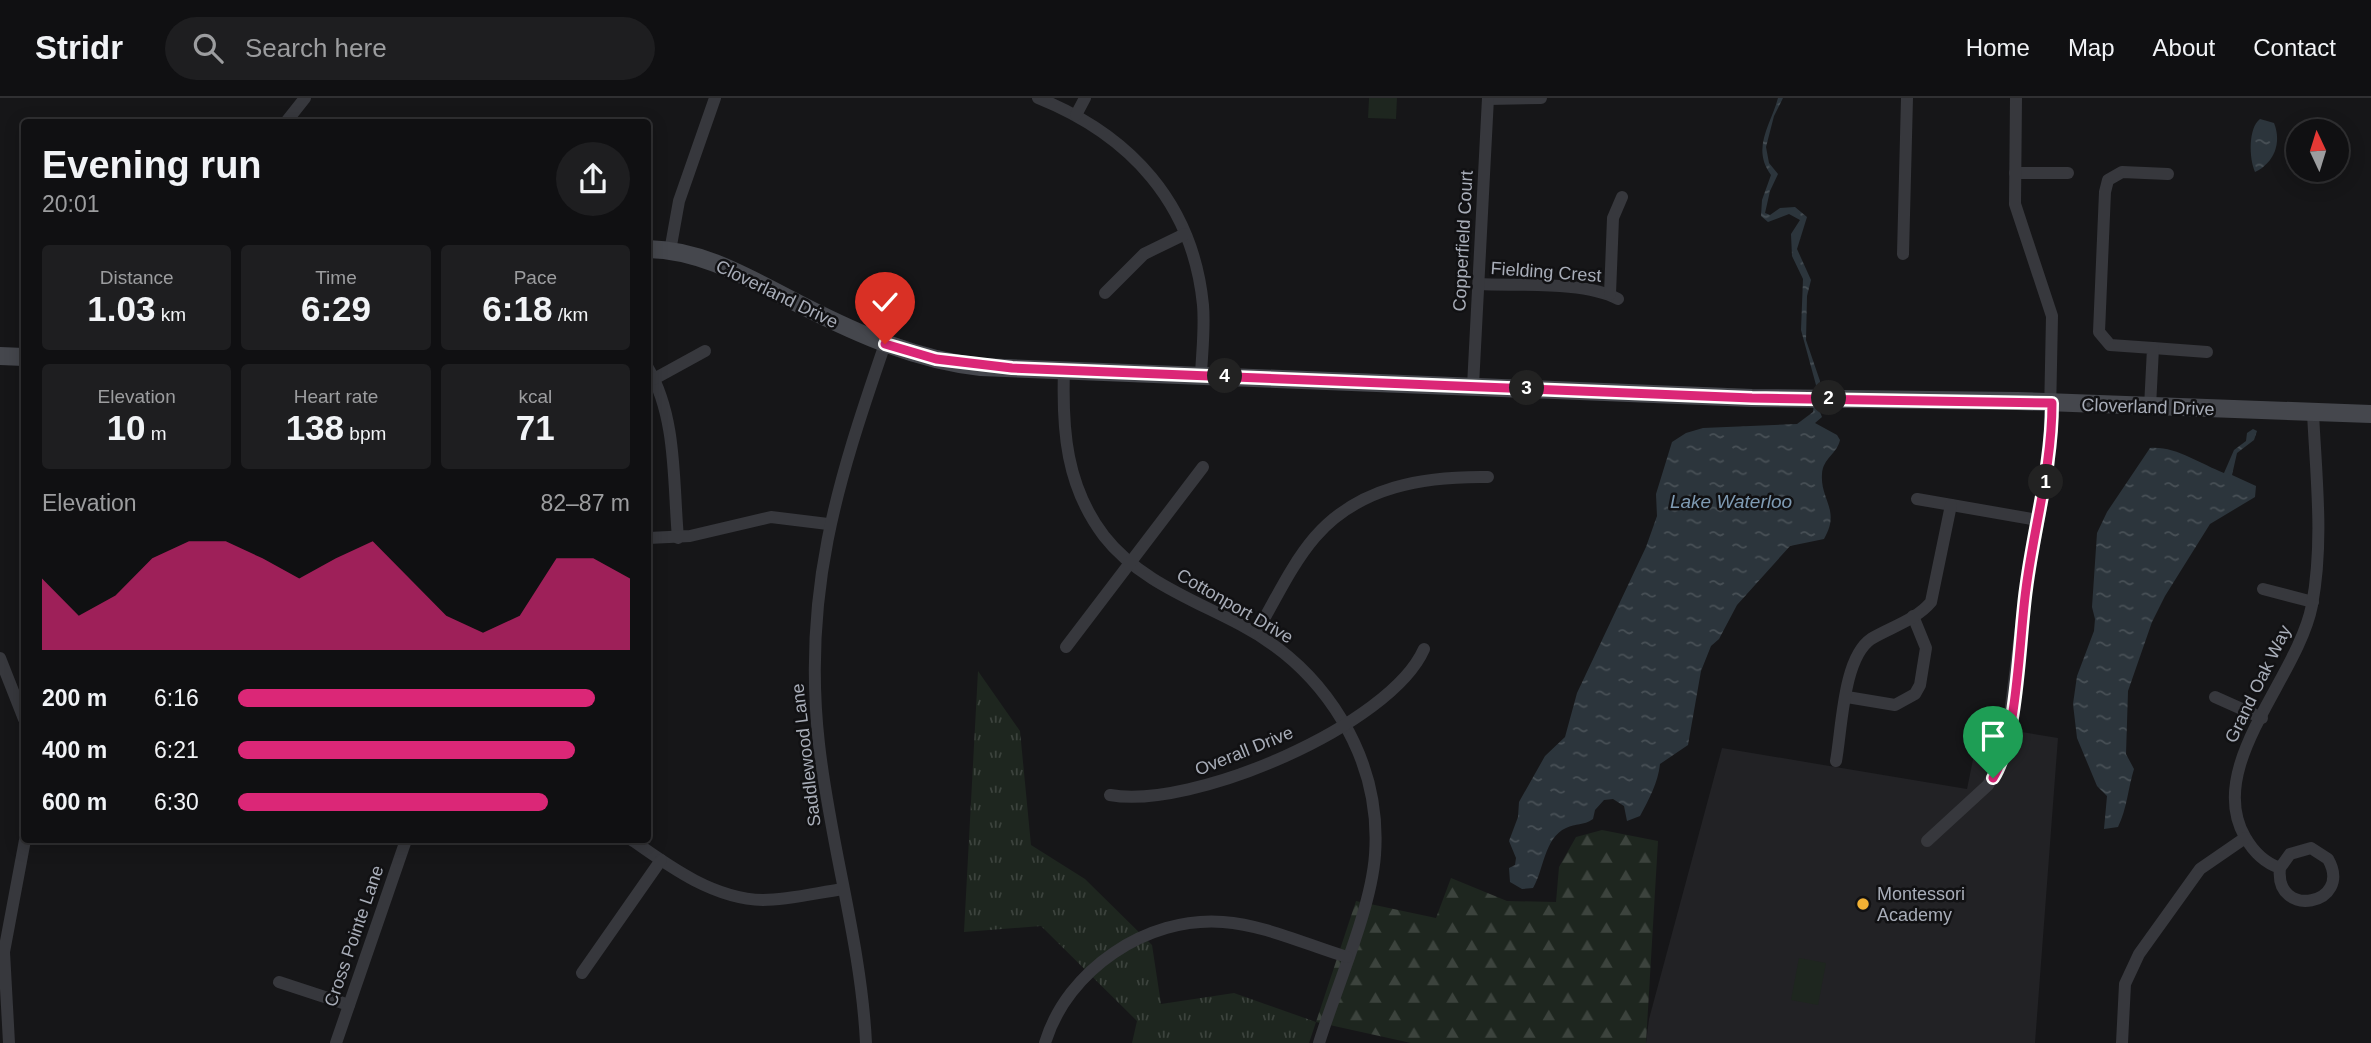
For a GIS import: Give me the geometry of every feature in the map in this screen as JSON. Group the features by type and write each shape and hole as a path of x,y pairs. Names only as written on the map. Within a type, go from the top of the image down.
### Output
{"main road":[{"name":"Cloverland Drive","path":"651,249 670,251 728,268 885,344 968,365 1799,398 2371,414"},
{"path":"0,356 21,357"}],"street":[{"path":"288,119 305,98"},
{"path":"670,251 678,201 715,98"},
{"path":"1038,98 1105,132 1141,164 1164,192 1194,259 1203,304 1201,375"},
{"path":"1076,115 1085,98"},
{"path":"1488,99 1541,98"},
{"path":"1903,254 1907,98"},
{"path":"1927,841 1988,785 2005,754 2026,587 2049,464 2052,316 2018,218 2015,173 2016,98"},
{"name":"Copperfield Court","path":"1473,386 1488,99"},
{"path":"2015,173 2068,173"},
{"path":"2168,174 2117,173 2108,180 2105,192 2100,335 2113,346 2207,352"},
{"name":"Fielding Crest","path":"1479,284 1583,290 1614,297 1613,218 1622,197"},
{"path":"1105,293 1144,254 1185,234"},
{"name":"Saddlewood Lane","path":"866,1043 863,1004 819,744 814,682 816,602 828,524 845,460 885,344"},
{"path":"2150,407 2153,348"},
{"path":"678,538 668,424 651,373 705,351"},
{"name":"Cottonport Drive","path":"1063,370 1063,429 1073,479 1103,535 1131,563 1178,593 1256,634 1304,670 1345,725 1367,780 1376,842 1370,885 1319,1043"},
{"name":"Grand Oak Way","path":"2245,838 2235,811 2235,780 2241,756 2298,647 2313,602 2318,557 2313,412"},
{"path":"1066,647 1203,467"},
{"path":"1256,634 1309,545 1324,527 1355,505 1384,490 1415,481 1488,477"},
{"path":"1917,499 2038,520"},
{"path":"1836,761 1853,661 1863,647 1928,605 1935,593 1951,505"},
{"path":"651,538 678,538 771,517 828,524"},
{"path":"2263,589 2313,602"},
{"path":"1847,697 1895,705 1914,695 1921,682 1926,648 1913,616"},
{"name":"Overall Drive","path":"1110,795 1151,798 1206,787 1256,769 1345,725 1405,677 1424,649"},
{"path":"0,658 21,711"},
{"path":"2215,697 2262,718"},
{"path":"2122,1043 2125,984 2139,954 2200,869 2245,838 2257,853 2280,868"},
{"path":"9,1043 3,959 5,909 24,843"},
{"name":"Cross Pointe Lane","path":"336,1043 405,843"},
{"path":"636,843 661,860 716,890 758,900 843,889"},
{"path":"2315,849 2330,861 2333,881 2320,898 2300,901 2288,894 2282,886 2280,868 2295,850 2315,849"},
{"path":"582,972 661,860"},
{"path":"1045,1043 1060,1008 1087,976 1117,951 1164,928 1199,922 1239,924 1347,957"},
{"path":"279,982 349,1005"}],"shaded area":[{"name":"Montessori Academy","path":"1980,725 2058,738 2035,1043 1646,1043 1649,1019 1722,748 1967,789"}],"green space":[{"path":"1369,98 1397,98 1396,119 1368,118"},
{"path":"978,671 1020,731 1031,845 1085,879 1152,945 1161,1004 1234,993 1316,1022 1309,1043 1132,1043 1137,1021 1041,926 964,932"},
{"path":"1602,830 1658,841 1646,1043 1411,1043 1316,1022 1356,901 1436,918 1451,878 1507,901 1556,902 1559,867 1576,837"},
{"path":"1799,958 1826,963 1818,1005 1791,1000"}],"water":[{"name":"Lake Waterloo","path":"1778,98 1783,98 1774,116 1766,147 1769,163 1778,174 1770,191 1765,213 1770,215 1780,208 1795,207 1807,217 1797,249 1811,280 1807,296 1806,340 1820,381 1818,407 1822,417 1815,423 1837,435 1840,440 1822,474 1831,520 1829,529 1824,539 1790,546 1737,605 1719,639 1711,646 1701,671 1688,745 1660,764 1650,797 1640,816 1627,821 1624,806 1613,799 1604,800 1595,810 1593,819 1570,826 1553,839 1533,888 1522,889 1510,882 1509,868 1515,865 1516,858 1509,841 1518,817 1519,802 1545,756 1565,737 1577,693 1646,547 1657,516 1656,494 1672,442 1686,433 1703,428 1797,424 1813,412 1816,385 1801,330 1803,279 1792,256 1791,234 1800,220 1789,214 1768,222 1761,216 1762,200 1771,175 1763,155 1764,136"},
{"path":"2260,119 2274,123 2277,145 2267,163 2255,172 2251,144 2253,129"},
{"path":"2253,429 2257,431 2254,440 2237,453 2232,475 2256,486 2255,497 2210,524 2152,622 2128,691 2126,754 2134,769 2118,827 2104,829 2107,796 2097,786 2077,738 2073,704 2077,676 2094,631 2092,607 2097,533 2107,512 2150,448 2179,453 2224,473 2234,450 2246,441 2247,433"}],"place":[{"name":"Montessori Academy","path":"1863,904"}],"route":[{"path":"885,344 936,359 968,365 1012,368 1752,398 2052,403 2049,464 2026,587 2010,727 2005,754 1993,778"}]}
